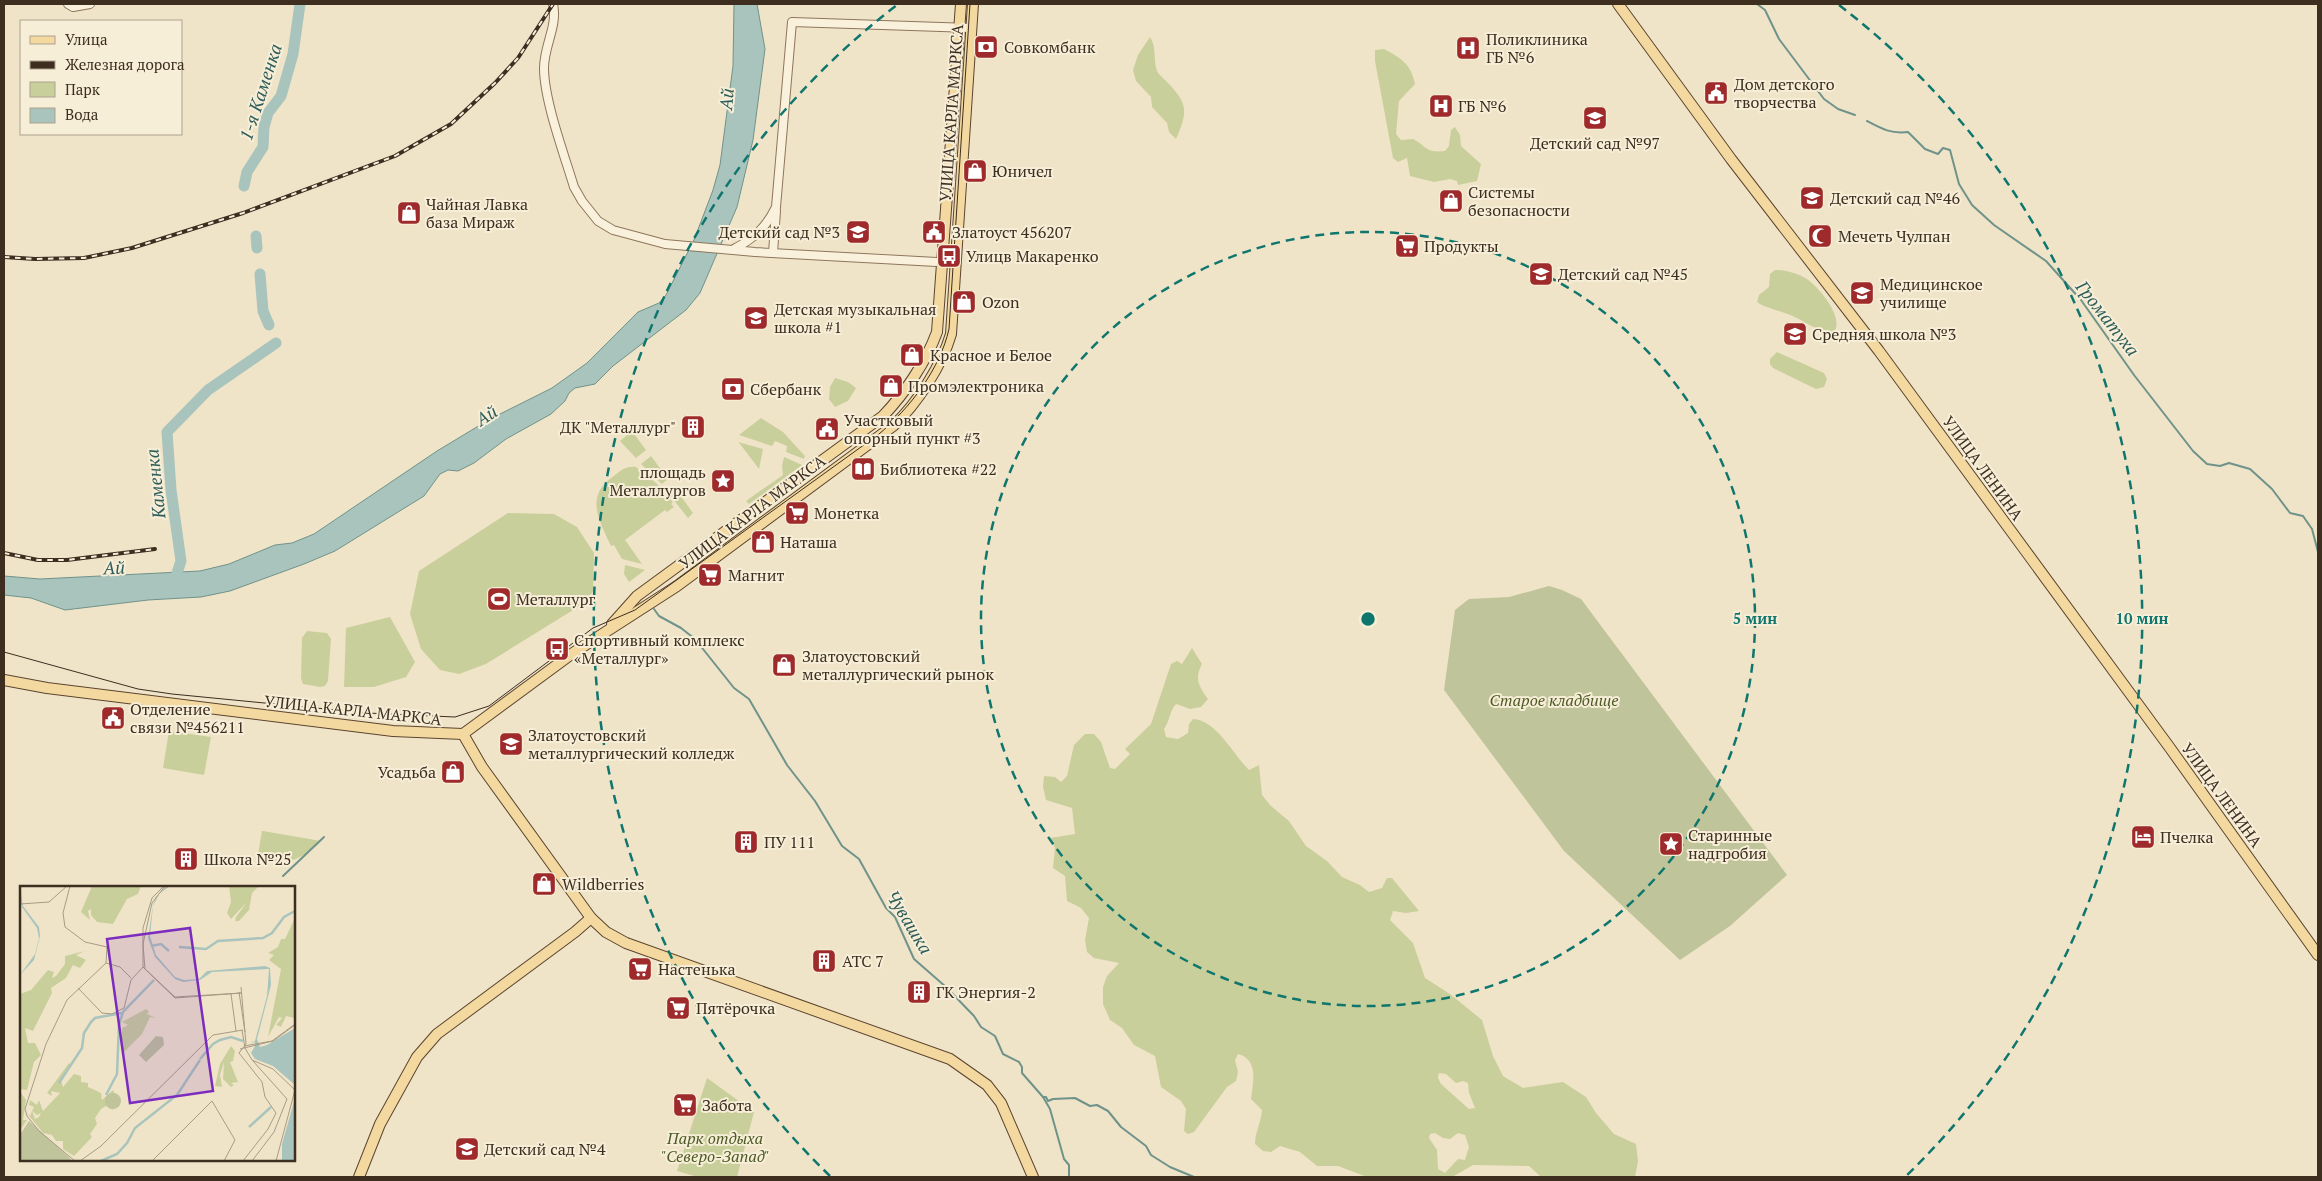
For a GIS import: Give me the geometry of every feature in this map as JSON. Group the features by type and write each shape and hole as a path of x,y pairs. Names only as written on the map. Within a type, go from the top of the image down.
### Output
{"main road":[{"name":"УЛИЦА КАРЛА МАРКСА","path":"608,629 637,596 883,416 896,402 931,348 937,332 961,4"},
{"name":"УЛИЦА КАРЛА МАРКСА","path":"4,680 47,688 312,722 393,731 463,734 608,629 685,580 901,418 942,360 951,334 973,4"},
{"name":"УЛИЦА ЛЕНИНА","path":"1618,4 1732,159 1879,351 2170,748 2318,955"},
{"path":"463,734 482,767 591,918 606,932 626,943 950,1059 987,1085 1001,1104 1033,1177"},
{"path":"359,1177 380,1124 416,1057 437,1034 575,932 591,918"}],"street":[{"path":"68,4 73,7 90,4"},
{"path":"553,4 555,20 544,67 545,86 574,187 582,201 598,221 613,230 665,244 755,252 956,263"},
{"path":"773,253 792,22 971,28"},
{"path":"731,249 759,233 769,222 776,207"}],"green space":[{"path":"1150,37 1157,71 1175,90 1184,109 1183,122 1176,139 1169,132 1167,123 1152,107 1151,97 1136,81 1133,70 1138,55"},
{"path":"1384,49 1404,62 1411,71 1415,84 1399,101 1396,134 1401,140 1413,139 1427,149 1445,151 1449,146 1451,130 1455,127 1460,135 1461,146 1481,164 1477,181 1458,185 1457,181 1450,179 1434,182 1410,176 1407,158 1398,162 1393,158 1375,61 1375,50"},
{"path":"1775,270 1787,271 1798,275 1817,287 1829,302 1833,311 1836,319 1834,332 1815,328 1786,313 1757,302 1759,295 1769,287 1770,274"},
{"path":"1777,352 1824,373 1827,379 1824,387 1816,389 1773,368 1770,364 1770,359"},
{"path":"835,378 848,382 856,388 848,401 835,407 829,399 830,387"},
{"path":"761,418 783,432 805,456 804,459 786,452 787,446 775,441 772,446 739,435"},
{"path":"632,431 646,450 636,458 620,441"},
{"path":"738,442 763,449 759,469 740,444"},
{"path":"651,456 668,479 662,484 641,464"},
{"path":"784,457 802,465 749,504 746,501 783,475"},
{"path":"636,467 657,484 673,502 671,504 674,507 667,512 665,510 625,540 642,564 622,559 614,545 611,546 602,527 597,509 599,492 605,484 624,469"},
{"path":"675,488 693,513 688,518 668,493"},
{"name":"Металлург","path":"508,513 554,514 577,527 594,553 593,592 578,607 486,664 459,674 440,670 421,649 410,614 419,571"},
{"path":"625,565 645,570 629,582 624,574"},
{"name":"Старое кладбище","path":"1549,586 1581,599 1787,875 1730,926 1680,960 1564,851 1444,690 1455,610 1469,599 1509,597"},
{"path":"390,617 415,662 406,677 374,687 344,687 346,628"},
{"path":"307,631 327,633 331,639 328,681 325,686 303,684 301,678 302,638"},
{"path":"1192,648 1202,664 1198,678 1202,690 1208,699 1201,707 1190,709 1176,704 1164,729 1166,737 1178,739 1188,733 1189,724 1193,719 1209,725 1217,731 1249,770 1259,765 1262,795 1271,806 1289,821 1306,846 1327,861 1342,877 1360,885 1369,892 1382,888 1387,878 1392,878 1419,911 1406,913 1393,911 1390,920 1413,943 1425,978 1450,994 1482,1020 1493,1056 1503,1076 1523,1088 1563,1082 1586,1097 1596,1113 1614,1134 1636,1144 1638,1161 1635,1177 1541,1177 1529,1166 1473,1165 1452,1177 1367,1177 1338,1166 1317,1166 1300,1152 1280,1146 1271,1152 1263,1151 1255,1144 1262,1110 1251,1099 1252,1066 1245,1057 1238,1054 1235,1060 1238,1072 1236,1081 1227,1087 1194,1132 1188,1134 1184,1131 1186,1109 1181,1101 1161,1087 1155,1056 1134,1045 1122,1028 1110,1020 1103,1004 1103,987 1107,976 1119,963 1094,958 1087,952 1085,940 1089,918 1081,908 1067,901 1065,876 1053,868 1055,848 1050,838 1075,834 1072,808 1046,800 1043,787 1044,776 1055,777 1061,782 1067,776 1074,745 1085,734 1094,734 1101,742 1110,768 1115,769 1130,754 1125,749 1151,724 1171,664 1177,661 1182,664","holes":["1439,1073 1446,1074 1456,1083 1463,1081 1468,1083 1469,1093 1475,1108 1469,1109 1441,1084 1438,1078","1435,1133 1443,1138 1450,1139 1458,1133 1465,1135 1469,1147 1465,1160 1458,1159 1445,1173 1438,1169 1437,1150 1429,1138 1430,1134"]},
{"path":"169,731 211,737 204,775 163,768"},
{"path":"262,831 321,841 299,858 284,862 257,860"},
{"name":"Парк отдыха \"Северо-Запад\"","path":"707,1078 754,1112 737,1177 698,1177 677,1171"}],"water":[{"path":"734,4 757,4 765,49 753,140 737,207 700,293 686,310 613,366 595,384 575,388 551,414 506,439 474,463 458,471 448,470 440,474 424,496 335,551 230,591 201,597 148,600 65,610 31,598 4,595 4,576 40,579 200,571 229,564 275,545 292,543 314,534 437,451 490,419 552,388 587,363 638,312 659,303 666,295 694,240 713,190 720,165 733,66"}],"waterway":[{"name":"1-я Каменка","path":"244,186 247,172 263,147 264,127 268,113 281,96 293,54 300,4"},
{"name":"Громатуха","path":"1757,4 1765,10 1779,39 1824,99 1838,109 1855,115"},
{"name":"Громатуха","path":"1867,121 1887,130 1908,132 1925,149 1938,154 1943,148 1950,150 1959,184 1972,205 1994,225 2046,261 2081,300 2134,375 2193,451 2207,464 2220,466 2229,463 2250,469 2272,489 2290,513 2303,516 2312,529 2318,552"},
{"name":"Каменка","path":"256,236 257,248"},
{"name":"Каменка","path":"260,274 263,311 269,325"},
{"name":"Каменка","path":"174,582 181,561 171,490 167,432 208,390 276,343"},
{"name":"Чувашка","path":"654,609 659,616 681,628 695,639 734,688 749,699 787,765 815,801 842,846 859,859 886,908 895,917 914,959 946,987 974,1016 981,1027 995,1036 1003,1054 1019,1062 1022,1067 1022,1073 1043,1097 1046,1097 1048,1101 1075,1098 1090,1106 1097,1105 1108,1111 1121,1127 1146,1146 1151,1155 1170,1167 1194,1177"},
{"path":"283,876 324,837"},
{"path":"1043,1097 1050,1109 1064,1159 1069,1165 1069,1177"}],"tram line":[{"path":"4,652 138,689 172,694 367,713 455,717 489,706 593,628 635,610 879,434 891,424 912,400 939,359 949,329 970,4"}],"railway":[{"path":"4,257 35,259 84,258 132,248 243,213 395,156 451,124 495,83 518,58 553,4"},
{"path":"4,553 38,560 67,560 155,549"}],"place":[{"name":"Совкомбанк","path":"986,47"},
{"name":"Поликлиника ГБ №6","path":"1468,48"},
{"name":"Дом детского творчества","path":"1716,93"},
{"name":"ГБ №6","path":"1441,106"},
{"name":"Детский сад №97","path":"1595,118"},
{"name":"Юничел","path":"975,171"},
{"name":"Детский сад №46","path":"1812,198"},
{"name":"Системы безопасности","path":"1451,201"},
{"name":"Чайная Лавка база Мираж","path":"409,213"},
{"name":"Детский сад №3","path":"858,232"},
{"name":"Златоуст 456207","path":"934,232"},
{"name":"Мечеть Чулпан","path":"1820,236"},
{"name":"Продукты","path":"1407,246"},
{"name":"Улицв Макаренко","path":"949,256"},
{"name":"Детский сад №45","path":"1541,274"},
{"name":"Медицинское училище","path":"1862,293"},
{"name":"Ozon","path":"964,302"},
{"name":"Детская музыкальная школа #1","path":"756,318"},
{"name":"Средняя школа №3","path":"1795,334"},
{"name":"Красное и Белое","path":"912,355"},
{"name":"Промэлектроника","path":"891,386"},
{"name":"Сбербанк","path":"733,389"},
{"name":"ДК \"Металлург\"","path":"693,427"},
{"name":"Участковый опорный пункт #3","path":"827,429"},
{"name":"Библиотека #22","path":"863,469"},
{"name":"площадь Металлургов","path":"723,481"},
{"name":"Монетка","path":"797,513"},
{"name":"Наташа","path":"763,542"},
{"name":"Магнит","path":"710,575"},
{"name":"Металлург","path":"499,599"},
{"name":"Спортивный комплекс «Металлург»","path":"557,649"},
{"name":"Златоустовский металлургический рынок","path":"784,665"},
{"name":"Отделение связи №456211","path":"113,718"},
{"name":"Златоустовский металлургический колледж","path":"511,744"},
{"name":"Усадьба","path":"453,772"},
{"name":"Пчелка","path":"2143,837"},
{"name":"ПУ 111","path":"746,842"},
{"name":"Старинные надгробия","path":"1671,844"},
{"name":"Школа №25","path":"186,859"},
{"name":"Wildberries","path":"544,884"},
{"name":"АТС 7","path":"824,961"},
{"name":"Настенька","path":"640,969"},
{"name":"ГК Энергия-2","path":"919,992"},
{"name":"Пятёрочка","path":"678,1008"},
{"name":"Забота","path":"685,1105"},
{"name":"Детский сад №4","path":"467,1149"}],"water label":[{"name":"Ай","path":"726,99"},
{"name":"Ай","path":"486,415"},
{"name":"Ай","path":"114,567"}]}
